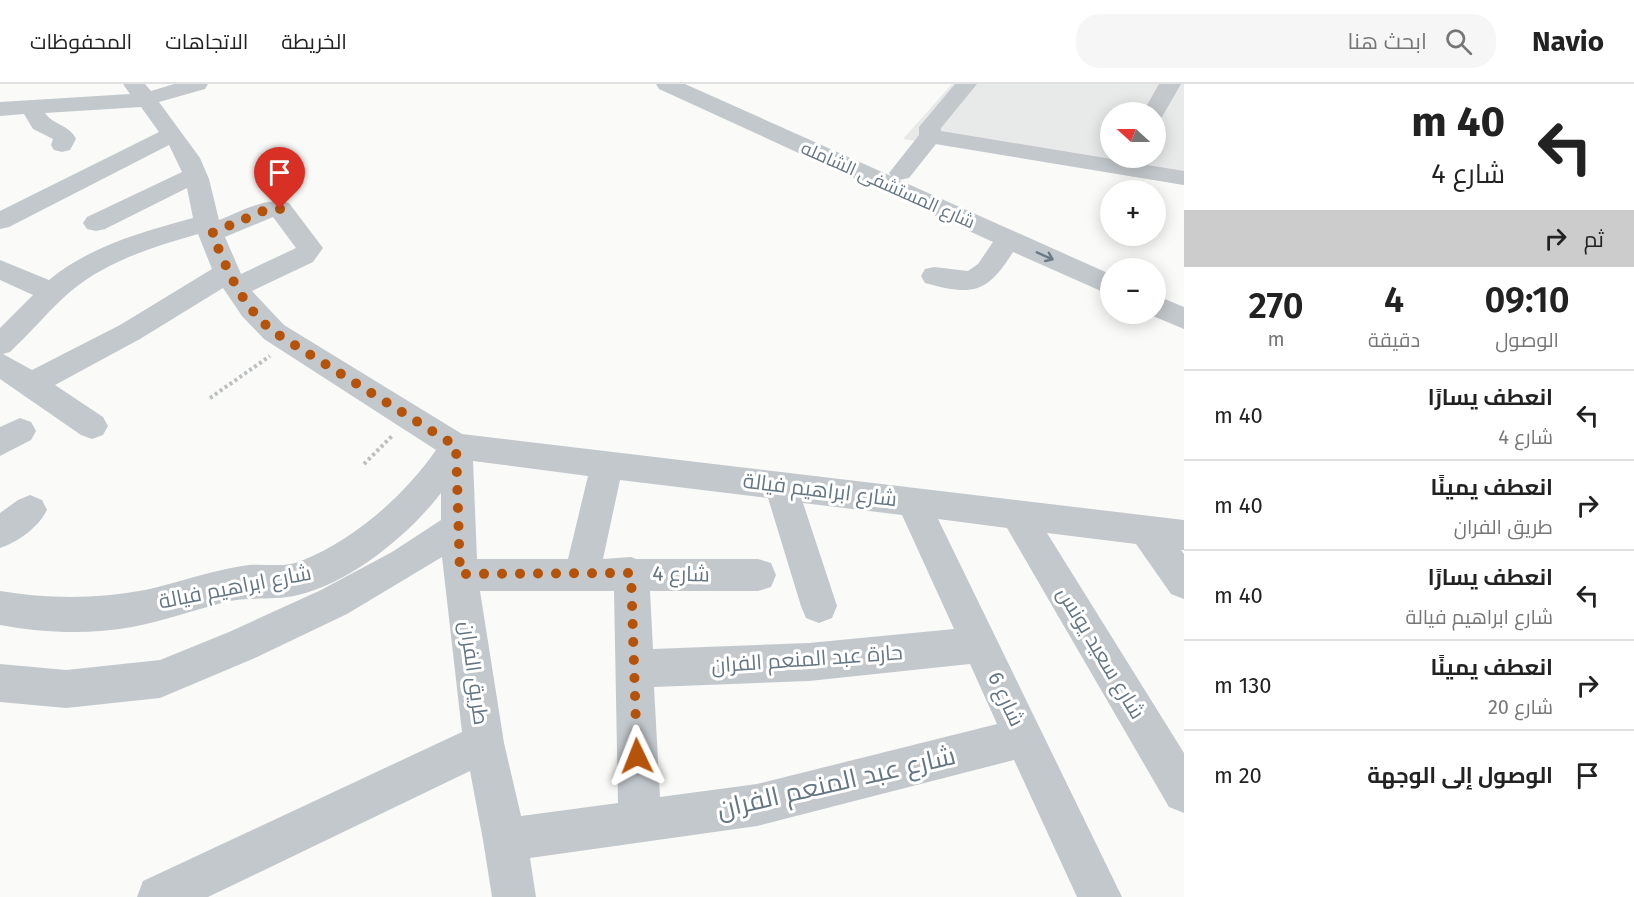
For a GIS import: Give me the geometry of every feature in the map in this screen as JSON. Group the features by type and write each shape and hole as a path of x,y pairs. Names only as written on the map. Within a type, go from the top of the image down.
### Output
{"street":[{"path":"0,109 31,107 197,84"},
{"name":"شارع المستشفى الشامله","path":"667,84 1100,280"},
{"name":"شارع المستشفى الشامله","path":"704,84 901,173 1100,258"},
{"path":"966,84 930,128 928,132 931,135 943,140 1100,160"},
{"path":"1160,102 1170,84"},
{"name":"شارع ابراهيم فيالة","path":"138,92 184,149 195,175 209,228 232,279 253,313 290,342 456,446 605,473 781,486 1184,535"},
{"path":"31,107 41,124 64,136 65,140 62,145"},
{"path":"0,221 171,135"},
{"path":"901,173 931,135"},
{"path":"1144,168 1184,178"},
{"path":"96,223 195,175"},
{"path":"0,344 75,274 117,250 143,240 209,228 275,208 280,209 309,246 309,251 304,256 232,279 30,385"},
{"path":"934,276 956,281 980,278 988,270 1008,239"},
{"path":"0,269 53,293"},
{"path":"1166,287 1184,295"},
{"path":"1166,311 1184,319"},
{"path":"0,364 93,426"},
{"name":"شارع ابراهيم فيالة","path":"0,608 26,613 115,612 247,581 273,582 303,578 332,564 398,518 428,487 456,446"},
{"name":"طريق الفران","path":"456,446 460,574 484,743 505,840 514,897"},
{"path":"582,574 605,473 729,500"},
{"path":"781,486 819,606"},
{"name":"شارع 6","path":"912,501 1100,897"},
{"path":"0,532 30,510"},
{"name":"شارع سعيد يونس","path":"1017,514 1184,792"},
{"path":"0,683 66,689 160,679 242,645 334,602 404,563 460,526"},
{"path":"1146,530 1184,582"},
{"path":"631,573 640,822"},
{"name":"شارع 4","path":"460,574 758,575"},
{"name":"حارة عبد المنعم الفران","path":"634,669 809,662 980,645"},
{"name":"شارع عبد المنعم الفران","path":"505,840 757,806 1024,737"},
{"path":"159,897 484,743"}],"path":[{"path":"210,398 290,342"},
{"path":"364,464 411,418"}],"shaded area":[{"path":"952,84 1184,84 1184,185 1166,182 1166,180 1153,180 903,139"}],"route":[{"path":"280,209 268,209 212,233 228,272 253,313 274,332 456,446 460,574 631,573 637,756"}]}
